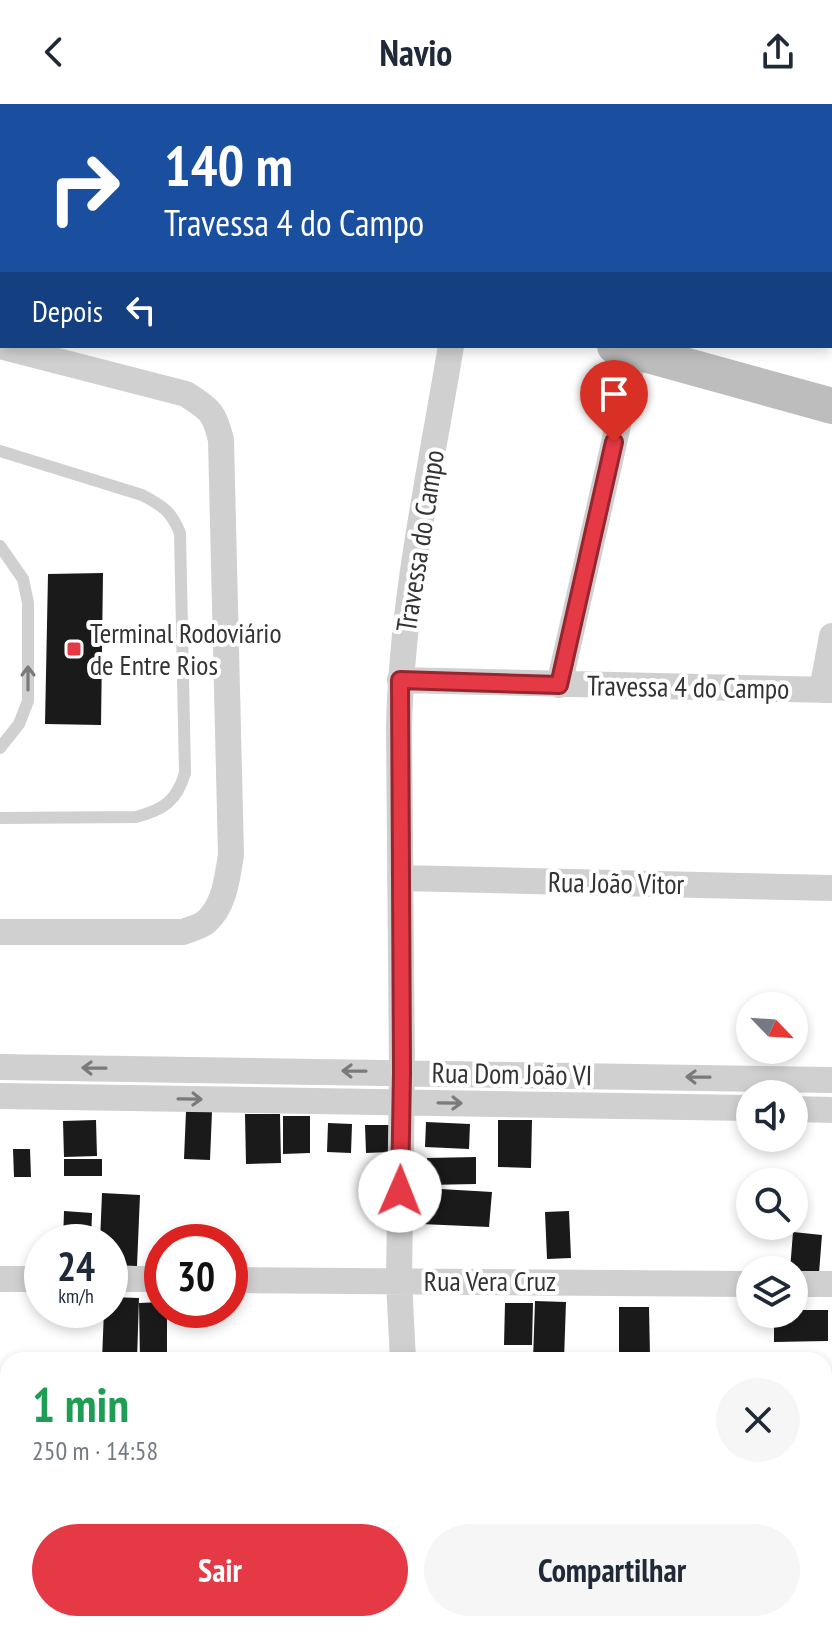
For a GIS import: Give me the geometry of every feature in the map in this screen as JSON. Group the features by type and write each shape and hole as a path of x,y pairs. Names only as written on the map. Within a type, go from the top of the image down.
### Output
{"main road":[{"path":"628,348 832,406"}],"street":[{"path":"0,932 183,932 205,924 218,908 226,886 231,855 221,440 216,419 186,394 8,348"},
{"name":"Travessa do Campo","path":"403,1352 399,1281 402,1072 400,680 413,577 451,348"},
{"path":"559,685 628,348"},
{"path":"827,690 832,636"},
{"name":"Travessa 4 do Campo","path":"400,680 827,690"},
{"name":"Rua João Vitor","path":"400,878 832,888"},
{"name":"Rua Dom João VI","path":"0,1067 832,1080"},
{"name":"Rua Dom João VI","path":"0,1096 736,1108"},
{"path":"808,1109 832,1110"},
{"path":"0,1279 24,1279"},
{"name":"Rua Vera Cruz","path":"248,1280 736,1284"},
{"path":"808,1284 832,1284"}],"lane":[{"path":"0,451 142,495 160,504 173,516 180,533 185,773 181,787 170,802 154,813 136,817 0,818"},
{"path":"0,546 23,579 28,603 28,701 19,724 0,748"}],"building":[{"name":"Terminal Rodoviário de Entre Rios","path":"103,573 101,725 45,724 48,574"},
{"path":"186,1111 212,1112 210,1160 184,1159"},
{"path":"245,1114 280,1114 281,1163 246,1164"},
{"path":"283,1116 310,1116 310,1153 283,1154"},
{"path":"96,1120 97,1156 64,1157 63,1121"},
{"path":"498,1120 532,1120 531,1168 498,1167"},
{"path":"426,1122 470,1124 469,1149 425,1147"},
{"path":"328,1123 352,1124 351,1153 327,1152"},
{"path":"365,1125 389,1125 389,1152 366,1153"},
{"path":"13,1149 30,1149 31,1177 14,1177"},
{"path":"476,1157 476,1184 427,1185 427,1158"},
{"path":"64,1159 102,1159 102,1176 64,1176"},
{"path":"423,1188 492,1192 489,1227 421,1224"},
{"path":"102,1193 140,1195 137,1266 128,1266 128,1224 101,1224"},
{"path":"64,1211 92,1213 92,1224 64,1224"},
{"path":"569,1211 571,1258 547,1259 545,1212"},
{"path":"808,1234 822,1235 819,1273 808,1272 808,1256 791,1256 792,1240 808,1240"},
{"path":"128,1298 139,1298 137,1352 102,1352 103,1328 128,1328"},
{"path":"535,1301 566,1302 564,1352 533,1352"},
{"path":"139,1303 144,1303 144,1328 167,1328 167,1352 140,1352"},
{"path":"505,1303 533,1303 532,1345 504,1345"},
{"path":"619,1307 649,1307 650,1352 619,1352"},
{"path":"808,1310 828,1310 828,1341 774,1342 774,1328 808,1328"}],"place":[{"name":"Terminal Rodoviário de Entre Rios","path":"74,649"}],"route":[{"path":"400,1191 400,680 559,685 614,442"}]}
